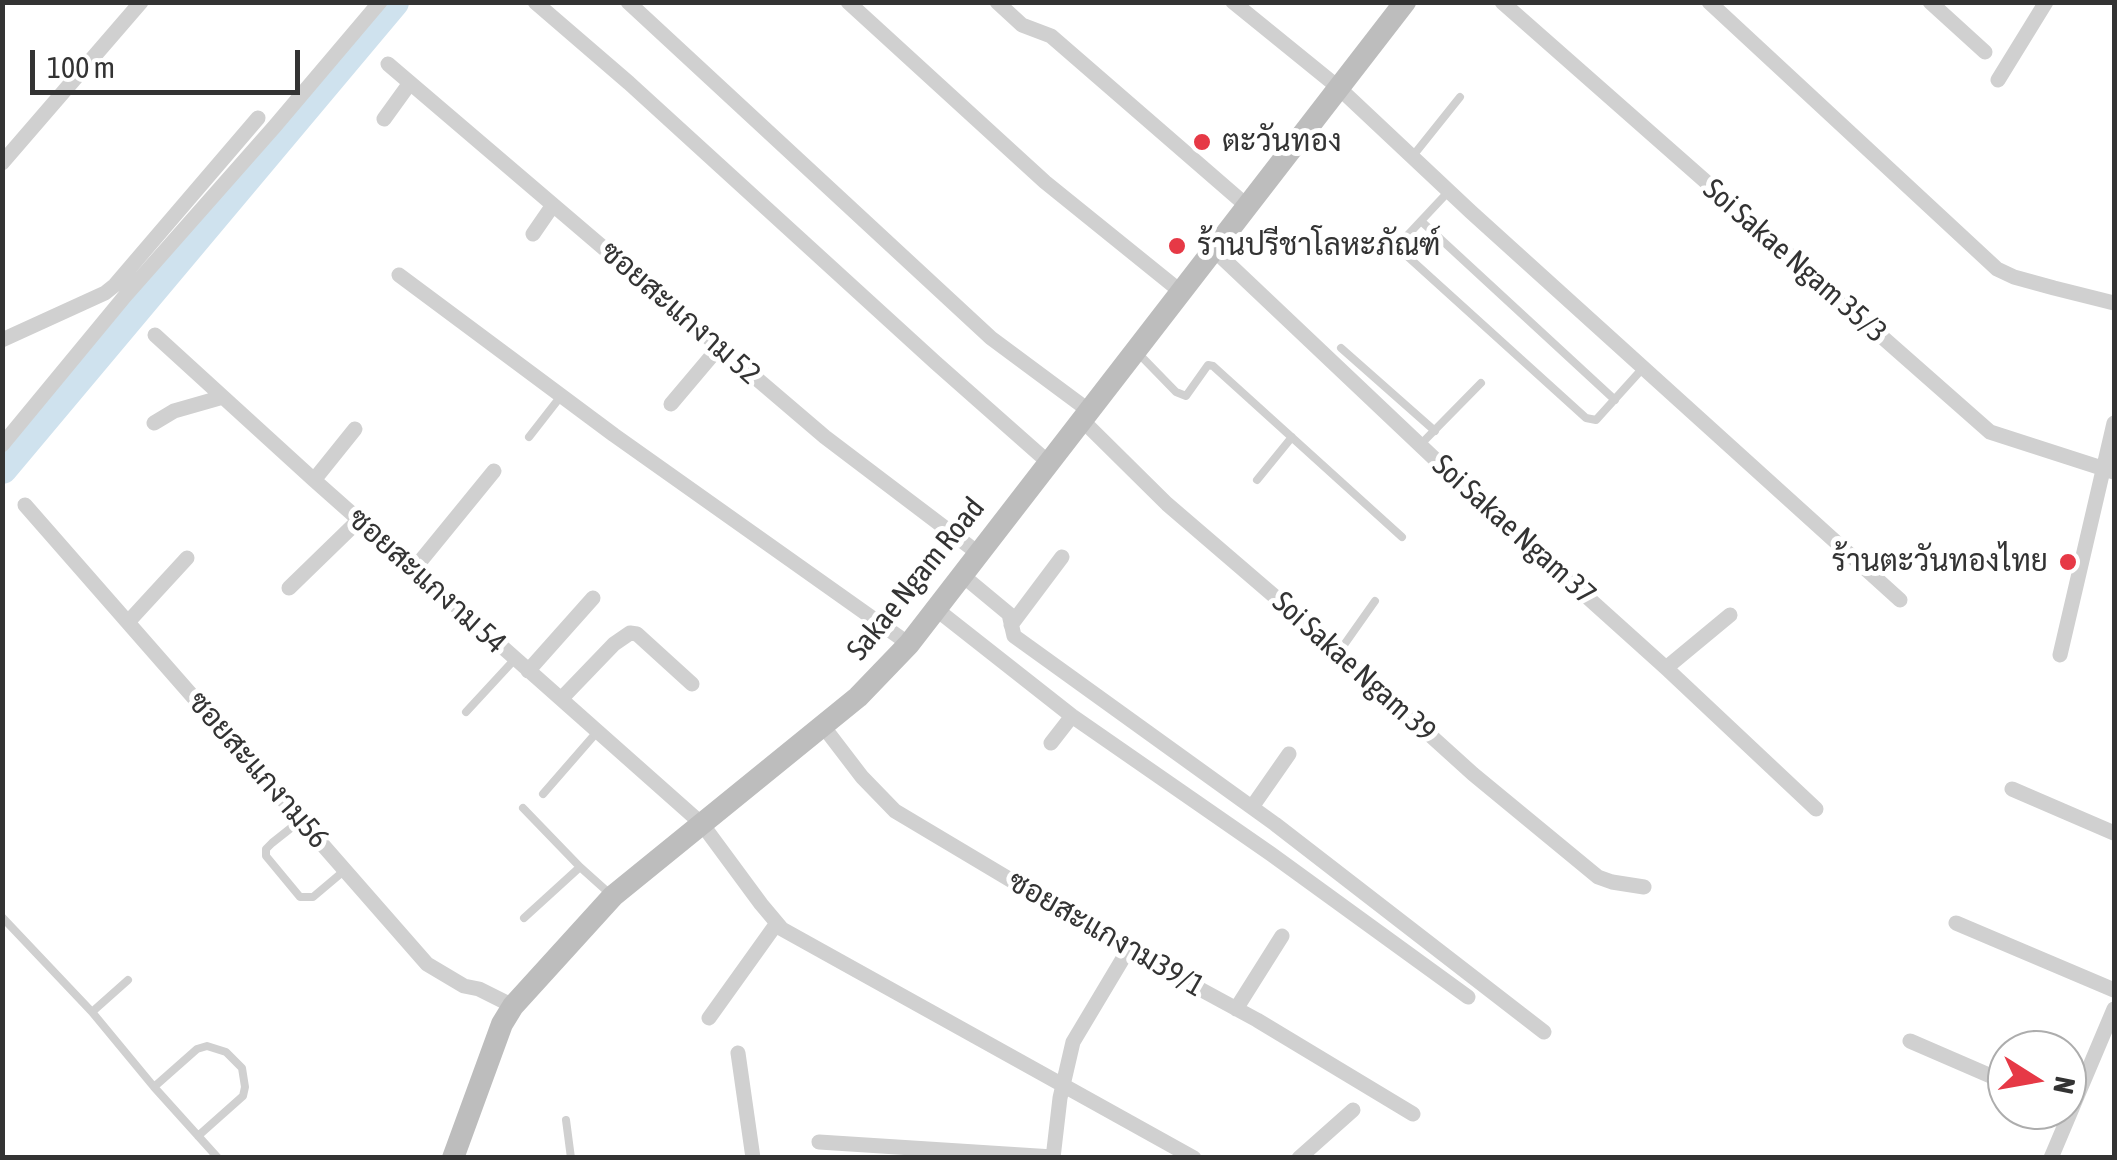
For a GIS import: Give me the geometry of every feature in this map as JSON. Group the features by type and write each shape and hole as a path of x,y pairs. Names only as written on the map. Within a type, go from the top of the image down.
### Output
{"street":[{"path":"2,163 142,2"},
{"path":"2,445 124,296 380,2"},
{"path":"535,2 629,82 1048,462"},
{"name":"Soi Sakae Ngam 39","path":"628,2 992,338 1084,415 1167,504 1473,774 1598,877 1644,887"},
{"path":"848,2 1045,182 1180,292"},
{"path":"997,2 1022,25 1051,36 1246,206"},
{"path":"1233,2 1339,88 1900,600"},
{"name":"Soi Sakae Ngam 35/3","path":"1502,2 1990,432 2109,470"},
{"path":"1708,2 1997,269 2114,303"},
{"path":"1930,2 1985,52"},
{"path":"1998,80 2046,2"},
{"name":"Sakae Ngam Road","path":"452,1158 512,1006 612,896 858,697 909,644 1400,4"},
{"name":"ซอยสะแกงาม 52","path":"388,64 825,438 978,553"},
{"path":"384,120 410,83"},
{"path":"2,340 105,293 258,118"},
{"path":"533,234 553,205"},
{"name":"Soi Sakae Ngam 37","path":"1213,248 1420,445 1816,809"},
{"path":"399,276 909,644"},
{"name":"ซอยสะแกงาม 54","path":"155,335 702,824 777,923"},
{"path":"671,404 720,346"},
{"path":"154,422 174,411 223,397"},
{"path":"2060,656 2109,470 2114,423"},
{"path":"314,480 355,430"},
{"path":"414,569 494,471"},
{"name":"ซอยสะแกงาม56","path":"25,505 427,964 464,986 512,1006"},
{"path":"289,588 359,520"},
{"path":"1011,625 1062,557"},
{"path":"129,622 187,558"},
{"path":"962,574 1009,614 1014,636 1252,807 1544,1032"},
{"path":"528,671 592,598"},
{"path":"936,609 1072,716 1468,997"},
{"path":"1666,668 1730,615"},
{"path":"562,698 614,644 630,633 637,634 692,684"},
{"path":"1051,743 1072,716"},
{"name":"ซอยสะแกงาม39/1","path":"823,726 895,811 1412,1114"},
{"path":"1252,807 1290,754"},
{"path":"2012,789 2114,833"},
{"path":"709,1018 777,923 1194,1158"},
{"path":"1956,924 2114,990"},
{"path":"1236,1009 1282,936"},
{"path":"819,1142 1053,1157 1073,1042 1128,950"},
{"path":"2087,1070 2114,1009"},
{"path":"1910,1041 1987,1074"},
{"path":"738,1053 753,1158"},
{"path":"1300,1158 1353,1110"},
{"path":"2051,1158 2062,1130"}],"lane":[{"path":"1412,157 1460,98"},
{"path":"1449,192 1404,239 1407,256 1586,418 1596,420 1644,366"},
{"path":"1421,221 1615,400"},
{"path":"1341,348 1435,431"},
{"path":"1134,350 1176,392 1186,396 1208,365 1213,366 1402,537"},
{"path":"1420,445 1481,383"},
{"path":"529,437 561,396"},
{"path":"1256,480 1292,436"},
{"path":"1339,652 1375,601"},
{"path":"466,712 515,659"},
{"path":"544,794 597,732"},
{"path":"523,808 612,896"},
{"path":"302,819 266,849 266,856 300,896 312,897 346,870"},
{"path":"524,918 580,868"},
{"path":"2,918 92,1012 218,1158"},
{"path":"92,1012 128,980"},
{"path":"154,1086 206,1046 226,1052 242,1068 243,1096 198,1136"},
{"path":"566,1120 570,1158"}],"waterway":[{"path":"2,468 393,2"}],"place":[{"name":"ตะวันทอง","path":"1202,142"},
{"name":"ร้านปรีชาโลหะภัณฑ์","path":"1177,246"},
{"name":"ร้านตะวันทองไทย","path":"2068,562"}]}
